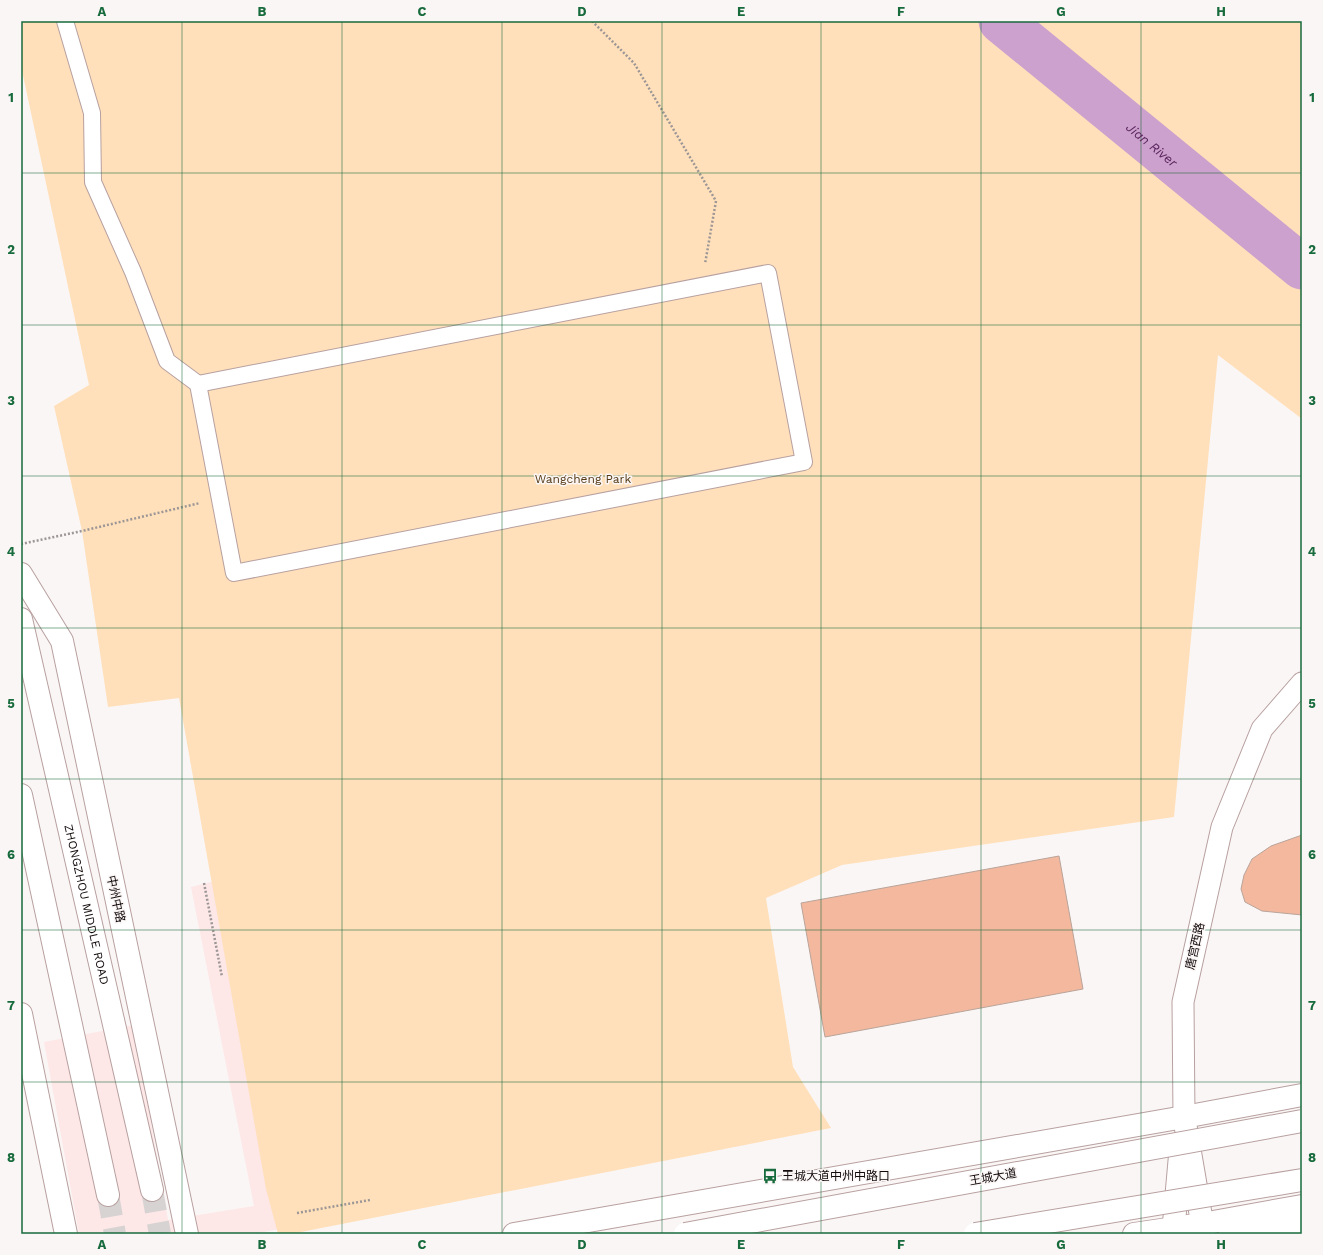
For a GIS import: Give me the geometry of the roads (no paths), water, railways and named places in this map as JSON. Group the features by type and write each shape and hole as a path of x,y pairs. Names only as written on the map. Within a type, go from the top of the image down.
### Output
{"main road":[{"name":"中州中路","path":"21,574 62,641 187,1234"},
{"name":"ZHONGZHOU MIDDLE ROAD","path":"21,619 152,1190"},
{"path":"21,795 108,1195"},
{"path":"21,1014 66,1234"},
{"path":"514,1234 1302,1095"},
{"path":"1184,1117 1203,1229"},
{"name":"唐宫西路","path":"1173,1231 1184,1117"},
{"name":"王城大道","path":"685,1234 1302,1121"},
{"path":"975,1234 1302,1180"},
{"path":"1134,1234 1203,1229 1302,1206"},
{"path":"1230,1234 1302,1220"},
{"path":"1295,1234 1302,1232"}],"street":[{"path":"65,21 92,113 93,182 133,272 168,361 198,384 234,573 804,462 768,273 198,384"},
{"name":"唐宫西路","path":"1184,1117 1182,1002 1222,827 1262,729 1302,683"}],"waterway":[{"name":"Jian River","path":"1001,21 1302,267"}],"tunnel":[{"path":"152,1190 160,1234"},
{"path":"108,1195 115,1234"}],"place":[{"name":"王城大道中州中路口","path":"770,1176"}],"park label":[{"name":"Wangcheng Park","path":"583,479"}]}
